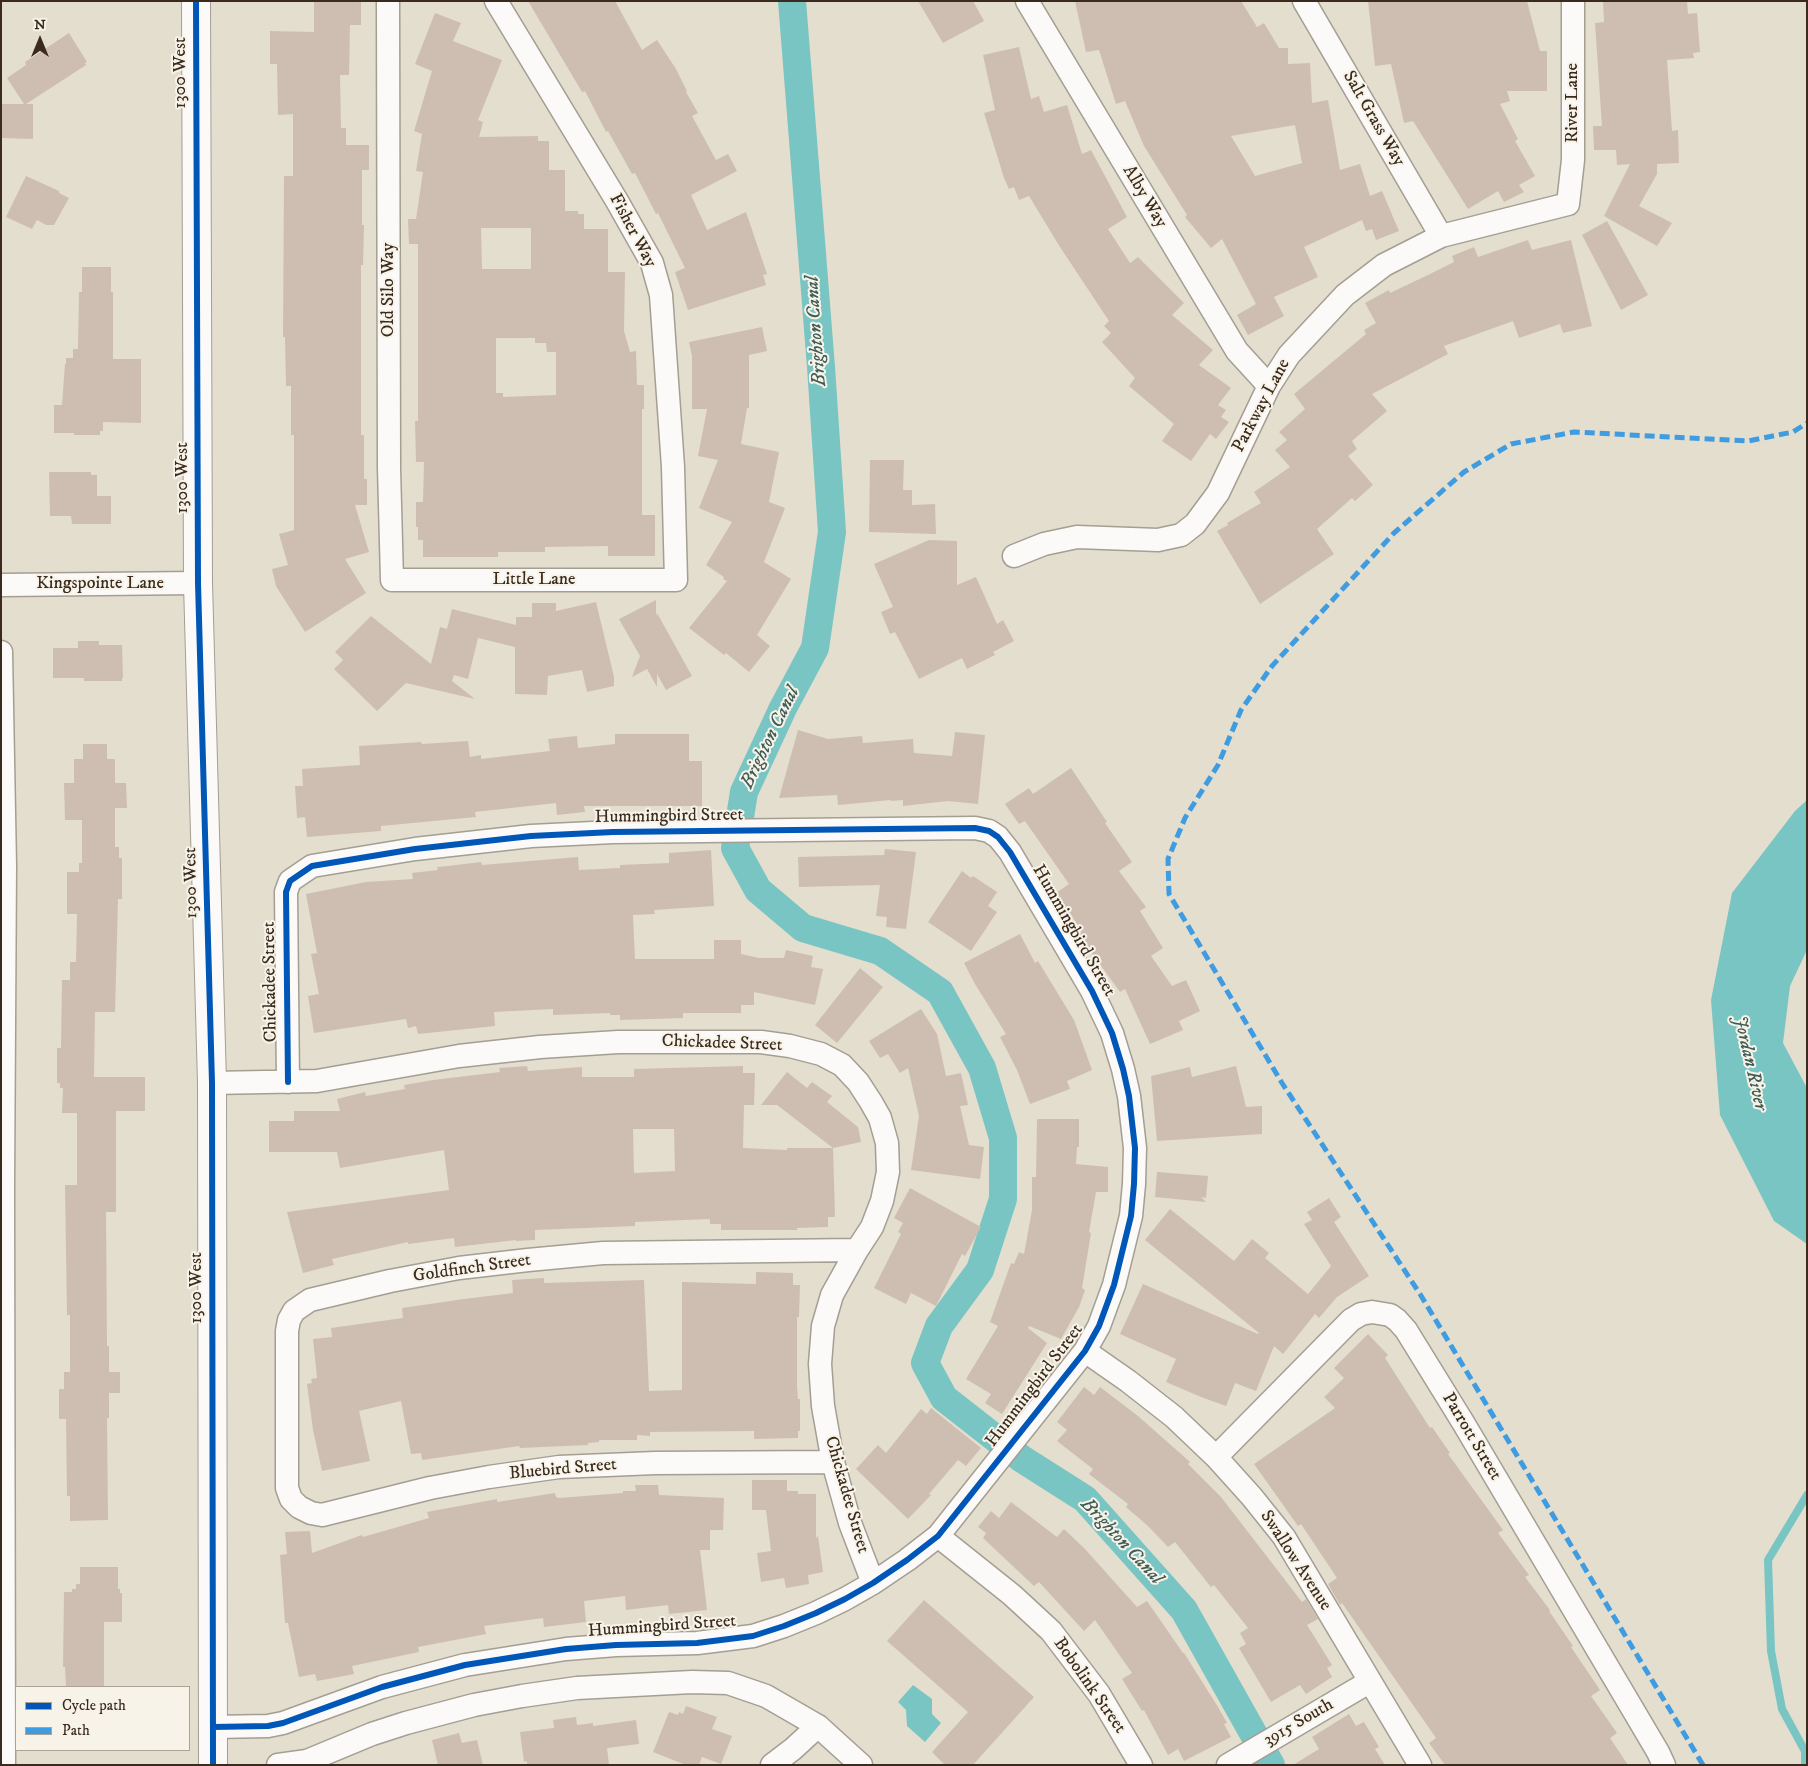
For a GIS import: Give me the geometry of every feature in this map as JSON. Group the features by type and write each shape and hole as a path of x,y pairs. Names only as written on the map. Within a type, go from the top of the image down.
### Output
{"street":[{"name":"1300 West","path":"196,1 198,583 212,1083 213,1765"},
{"name":"Old Silo Way","path":"388,1 389,468 392,580"},
{"name":"Fisher Way","path":"496,1 617,201 652,263 661,295 673,467 676,580"},
{"name":"Alby Way","path":"1027,1 1237,351 1269,386"},
{"name":"Salt Grass Way","path":"1304,1 1441,236"},
{"name":"River Lane","path":"1568,204 1573,160 1573,1"},
{"name":"Parkway Lane","path":"1014,556 1044,544 1077,537 1158,540 1181,535 1195,524 1218,493 1269,386 1289,355 1346,295 1384,265 1441,236 1568,204"},
{"name":"Little Lane","path":"392,580 676,580"},
{"name":"Kingspointe Lane","path":"1,585 198,583"},
{"path":"1,652 4,1765"},
{"name":"Hummingbird Street","path":"213,1727 268,1726 282,1723 382,1687 465,1664 566,1649 616,1645 697,1643 753,1636 784,1626 844,1599 873,1583 938,1536 1085,1351 1099,1326 1114,1285 1130,1216 1134,1184 1135,1148 1129,1096 1112,1033 1092,991 1010,852 998,837 989,831 975,828 718,830 531,836 415,849 312,866 290,881"},
{"name":"Chickadee Street","path":"288,1082 286,892 290,881"},
{"name":"Chickadee Street","path":"212,1083 317,1081 460,1056 540,1046 608,1043 761,1042 790,1046 821,1054 842,1065 858,1082 880,1118 887,1142 888,1172 882,1201 872,1227 832,1295 823,1326 820,1364 823,1406 833,1462 850,1523 873,1583"},
{"name":"Goldfinch Street","path":"299,1507 291,1499 287,1488 287,1331 289,1320 294,1310 310,1300 460,1268 603,1253 857,1250"},
{"name":"Parrott Street","path":"1216,1457 1351,1320 1361,1314 1372,1312 1382,1313 1397,1320 1406,1330 1464,1424 1664,1765"},
{"name":"Swallow Avenue","path":"1085,1351 1128,1381 1174,1417 1216,1457 1252,1497 1284,1538 1420,1765"},
{"name":"Bluebird Street","path":"299,1507 311,1513 322,1515 430,1488 489,1477 559,1468 655,1463 833,1462"},
{"name":"Bobolink Street","path":"938,1536 1012,1595 1051,1631 1099,1694 1141,1765"},
{"path":"278,1765 307,1761 372,1734 441,1712 522,1696 577,1688 692,1682 728,1683 766,1696 818,1726 861,1765"},
{"name":"3915 South","path":"1228,1765 1370,1682"},
{"path":"772,1765 818,1726"}],"water":[{"name":"Jordan River","path":"1807,800 1807,950 1790,986 1783,1043 1807,1088 1807,1244 1774,1221 1720,1115 1711,1000 1732,893 1795,811"},
{"path":"913,1685 932,1699 932,1714 941,1723 925,1742 907,1726 906,1710 898,1702"}],"building":[{"path":"314,1 361,1 361,25 350,25 349,75 340,75 341,128 346,128 346,145 369,145 369,170 362,170 362,225 364,225 363,265 361,265 361,435 364,435 364,479 367,479 367,505 355,505 369,552 345,559 366,593 305,632 276,586 272,569 288,565 279,534 294,530 294,435 291,435 291,386 286,386 285,337 283,337 284,176 293,176 293,114 278,115 277,64 270,64 270,31 314,32"},
{"path":"528,1 615,1 642,50 657,40 676,69 698,113 692,116 716,160 728,154 737,171 691,195 707,230 746,212 767,274 763,275 766,285 688,310 675,272 685,268 658,213 656,214 635,173 632,174 608,131 606,132 585,91 582,92"},
{"path":"918,1 973,1 984,21 943,43"},
{"path":"1075,1 1241,1 1257,27 1264,23 1279,48 1288,48 1288,64 1310,63 1312,103 1328,100 1340,170 1360,164 1370,196 1382,191 1399,231 1376,240 1372,229 1366,231 1362,220 1304,247 1318,277 1274,297 1284,316 1248,335 1237,315 1256,304 1222,239 1211,248 1185,217 1187,215 1144,146 1125,101 1116,104 1099,50 1086,52","holes":["1295,125 1302,163 1255,176 1231,136"]},
{"path":"1368,1 1527,1 1540,51 1547,51 1547,91 1507,91 1510,101 1500,104 1518,139 1515,141 1535,176 1519,185 1524,192 1504,202 1498,191 1468,209 1413,121 1404,123 1391,64 1375,66"},
{"path":"1603,1 1687,1 1688,14 1697,13 1700,52 1693,53 1694,58 1667,60 1672,131 1678,130 1679,163 1657,164 1657,174 1639,206 1672,223 1657,246 1604,216 1630,164 1617,165 1616,150 1594,150 1593,126 1602,126 1595,23 1604,22"},
{"path":"435,13 461,23 453,41 502,60 478,120 483,122 479,137 538,136 538,141 549,141 549,170 565,170 565,211 578,211 578,214 584,214 584,229 608,229 608,272 625,272 624,331 630,352 636,351 637,385 644,385 644,409 642,409 642,515 655,515 655,556 608,556 608,546 545,547 545,552 498,552 498,557 423,557 423,540 418,540 418,527 416,527 416,502 423,502 424,462 416,462 415,421 418,421 418,244 409,244 408,219 416,219 423,172 416,171 422,134 414,131 432,71 415,64","holes":["481,228 531,228 531,269 482,269","496,338 535,338 535,343 546,343 547,352 556,352 556,395 503,397 503,393 496,393"]},
{"path":"69,33 87,62 85,63 86,65 26,104 33,104 33,139 1,138 1,104 24,104 7,78 26,65 25,62"},
{"path":"1019,47 1031,99 1039,96 1044,112 1067,105 1082,154 1091,150 1127,217 1108,229 1130,263 1138,257 1184,303 1172,315 1213,350 1199,365 1231,388 1218,405 1226,410 1221,417 1229,422 1216,439 1210,434 1191,461 1162,441 1174,424 1129,386 1135,378 1102,342 1111,333 1104,326 1109,321 1029,196 1019,200 1014,187 1009,189 1004,178 984,113 995,110 983,55"},
{"path":"26,176 59,191 59,193 69,198 54,225 46,225 37,220 32,229 6,217"},
{"path":"1607,221 1648,295 1621,310 1582,235"},
{"path":"1528,240 1532,250 1571,240 1592,326 1563,333 1560,324 1519,338 1513,321 1444,346 1448,354 1372,394 1387,411 1352,441 1357,449 1348,456 1373,485 1355,501 1352,498 1317,529 1334,554 1260,604 1217,531 1261,503 1254,492 1290,467 1275,450 1287,440 1279,432 1305,409 1294,394 1366,334 1364,330 1376,323 1365,303 1389,290 1390,293 1454,262 1452,256 1474,247 1478,257"},
{"path":"82,267 111,267 113,359 141,359 141,423 103,422 103,431 100,431 100,435 54,433 54,405 62,405 66,358 73,358 73,349 78,349 79,292 82,292"},
{"path":"762,327 767,351 749,355 749,408 747,408 741,444 779,452 769,502 785,508 764,562 791,579 757,635 770,646 749,672 726,653 724,655 689,628 727,581 706,565 732,522 699,508 718,460 698,456 707,409 692,409 692,356 689,342"},
{"path":"870,460 904,460 903,490 912,490 912,505 935,504 936,534 869,532"},
{"path":"49,472 91,472 91,475 97,475 97,496 111,496 111,524 72,524 71,516 50,516"},
{"path":"929,540 957,541 957,585 976,577 997,624 1003,620 1014,641 993,652 995,655 967,669 962,658 919,679 895,632 890,634 881,612 893,607 874,564"},
{"path":"656,600 656,616 657,613 692,676 666,690 657,674 657,687 647,669 632,677 640,656 619,619"},
{"path":"596,602 614,677 614,686 587,692 582,670 548,676 547,695 515,694 515,647 478,638 468,679 454,675 452,681 475,699 406,683 377,711 334,669 343,660 335,652 371,616 431,664 440,627 447,629 452,609 516,625 516,617 532,617 532,603 556,603 556,611"},
{"path":"78,641 99,641 99,645 122,645 122,681 84,681 84,678 53,678 53,648 78,648"},
{"path":"798,730 828,739 862,736 863,743 913,739 914,753 952,756 955,732 985,735 978,804 948,801 903,806 903,800 891,800 838,805 837,795 779,798"},
{"path":"615,734 689,734 689,761 702,761 702,806 584,806 585,812 557,815 556,803 475,812 476,817 381,826 381,831 307,837 305,817 297,818 295,786 303,786 302,769 360,765 359,746 468,741 470,757 481,755 481,759 550,751 548,739 577,736 578,748 615,744"},
{"path":"83,744 107,744 107,759 115,759 115,783 126,783 127,808 115,808 115,847 119,847 119,858 122,858 122,899 118,899 115,1012 95,1012 94,1077 145,1077 145,1111 116,1111 116,1212 106,1212 107,1346 109,1346 109,1372 120,1372 120,1393 109,1393 109,1418 107,1418 108,1520 70,1521 70,1496 67,1496 66,1419 59,1419 59,1389 64,1389 64,1372 70,1372 70,1315 67,1315 65,1185 77,1185 77,1113 62,1113 63,1088 60,1088 60,1083 57,1083 57,1048 61,1048 62,980 70,980 70,962 76,962 77,914 67,914 67,872 79,872 79,863 82,863 82,820 65,820 64,783 74,783 74,759 83,759"},
{"path":"1071,768 1132,862 1119,871 1146,907 1140,911 1163,948 1151,956 1172,986 1186,980 1200,1011 1179,1021 1183,1030 1150,1044 1125,989 1120,992 1078,934 1082,931 1056,893 1069,884 1025,821 1019,824 1005,804 1029,788 1033,794"},
{"path":"885,849 916,852 906,929 886,927 887,917 876,916 880,885 799,887 798,857 884,855"},
{"path":"711,850 714,906 654,910 655,914 633,915 635,959 714,959 714,940 741,940 741,954 759,958 784,958 786,950 813,956 811,967 823,969 815,1005 754,992 754,1005 741,1005 741,1013 683,1013 683,1018 620,1020 620,1015 610,1015 610,1013 553,1015 553,1009 494,1012 495,1026 418,1034 416,1026 408,1028 406,1019 314,1033 308,996 319,994 311,954 317,953 306,894 366,882 413,879 412,873 438,870 437,867 481,862 482,865 578,857 579,870 620,868 620,865 669,863 669,853"},
{"path":"962,871 997,892 988,906 997,912 971,951 928,922"},
{"path":"1020,934 1035,963 1038,961 1074,1020 1092,1070 1067,1081 1070,1089 1030,1104 1017,1070 1000,1037 1006,1034 964,963"},
{"path":"860,968 883,987 837,1043 815,1025"},
{"path":"921,1009 937,1034 946,1076 961,1073 968,1105 960,1106 969,1145 984,1147 980,1179 911,1170 919,1116 908,1068 900,1073 888,1054 880,1058 869,1041"},
{"path":"527,1066 528,1071 582,1067 582,1077 634,1077 634,1069 743,1066 743,1073 755,1073 754,1105 744,1105 743,1148 787,1150 787,1148 833,1148 835,1217 828,1217 828,1227 797,1228 797,1230 721,1230 721,1224 710,1224 710,1219 635,1222 635,1226 535,1230 535,1240 516,1240 455,1247 454,1238 408,1244 408,1242 332,1259 334,1265 303,1273 287,1212 449,1190 444,1150 340,1168 337,1152 269,1152 269,1121 294,1121 294,1111 340,1111 337,1099 365,1092 366,1096 405,1089 404,1085 500,1072 499,1068","holes":["633,1129 674,1129 675,1171 634,1173"]},
{"path":"1236,1066 1246,1107 1262,1106 1262,1134 1157,1141 1151,1076 1190,1067 1192,1077"},
{"path":"787,1072 807,1088 812,1082 832,1096 827,1102 858,1127 861,1142 833,1148 777,1105 761,1105"},
{"path":"1037,1119 1079,1119 1079,1147 1077,1147 1076,1164 1108,1167 1108,1192 1096,1192 1082,1288 1085,1290 1079,1307 1061,1339 1029,1326 1028,1328 1047,1343 1002,1414 985,1403 991,1394 966,1379 998,1326 990,1322 1011,1263 1014,1264 1019,1252 1024,1254 1032,1210 1032,1177 1036,1177"},
{"path":"1157,1172 1208,1176 1206,1198 1201,1197 1206,1202 1155,1197"},
{"path":"910,1188 981,1227 965,1256 962,1254 936,1306 911,1293 906,1304 874,1288 901,1234 898,1232 903,1223 894,1218"},
{"path":"1329,1198 1341,1217 1334,1222 1369,1276 1337,1297 1319,1318 1315,1314 1283,1354 1274,1346 1256,1391 1235,1383 1226,1406 1201,1397 1166,1382 1176,1359 1120,1334 1143,1284 1259,1333 1145,1240 1170,1209 1234,1261 1252,1239 1269,1253 1265,1258 1308,1294 1331,1266 1304,1224 1312,1220 1307,1212"},
{"path":"756,1272 793,1273 793,1285 800,1285 799,1317 797,1317 797,1387 798,1399 800,1399 800,1431 798,1431 798,1438 754,1439 754,1431 650,1432 650,1436 637,1435 637,1440 599,1440 599,1442 588,1443 588,1445 520,1448 519,1446 422,1460 421,1453 411,1454 401,1401 359,1411 370,1461 322,1471 313,1430 307,1384 312,1383 311,1379 317,1378 313,1339 332,1337 331,1328 403,1318 402,1308 513,1293 512,1280 544,1278 544,1283 644,1280 649,1391 682,1390 682,1282 756,1284"},
{"path":"1368,1334 1388,1355 1385,1358 1430,1428 1432,1427 1450,1453 1448,1454 1503,1530 1498,1533 1529,1575 1525,1577 1550,1610 1573,1646 1571,1647 1600,1690 1591,1696 1617,1733 1610,1738 1628,1765 1445,1765 1429,1743 1436,1738 1342,1603 1340,1605 1328,1584 1337,1578 1301,1524 1298,1526 1254,1464 1335,1408 1324,1397 1344,1378 1334,1368"},
{"path":"1084,1387 1094,1395 1100,1387 1138,1416 1190,1462 1188,1464 1221,1497 1302,1602 1306,1599 1318,1619 1307,1625 1332,1665 1327,1668 1332,1677 1306,1694 1300,1685 1271,1702 1239,1648 1246,1644 1240,1633 1248,1628 1214,1585 1211,1587 1175,1542 1168,1547 1126,1507 1128,1504 1089,1474 1093,1469 1057,1441 1067,1430 1057,1422"},
{"path":"931,1408 981,1448 966,1466 958,1460 929,1494 931,1495 908,1519 856,1469 878,1445 886,1453 921,1409 927,1414"},
{"path":"752,1480 787,1480 787,1491 798,1491 798,1494 816,1494 816,1538 818,1536 823,1572 808,1575 809,1584 786,1588 784,1578 761,1582 757,1553 771,1551 766,1510 752,1510"},
{"path":"635,1485 658,1485 659,1495 724,1498 723,1530 710,1530 710,1550 700,1550 707,1610 669,1614 668,1605 626,1610 625,1596 584,1601 586,1622 544,1627 543,1618 484,1626 486,1634 418,1647 419,1652 352,1666 354,1674 317,1681 315,1674 299,1677 288,1623 285,1623 280,1555 287,1554 285,1532 310,1531 312,1553 362,1535 363,1537 429,1518 427,1512 497,1499 497,1502 555,1493 556,1497 559,1498 623,1493 623,1491 636,1491"},
{"path":"1011,1502 1057,1537 1064,1529 1085,1549 1137,1607 1147,1601 1184,1653 1218,1707 1227,1723 1224,1724 1231,1737 1184,1761 1178,1749 1168,1755 1144,1710 1142,1711 1122,1679 1132,1673 1095,1620 1084,1631 1039,1582 1034,1586 983,1538 986,1533 978,1527 991,1511 999,1518"},
{"path":"80,1567 118,1567 118,1589 122,1593 122,1622 104,1622 104,1686 66,1686 65,1667 63,1667 64,1592 72,1592 72,1589 76,1589 76,1584 80,1584"},
{"path":"924,1600 1034,1697 973,1765 945,1765 932,1752 968,1712 887,1641"},
{"path":"686,1706 717,1717 712,1729 732,1736 721,1764 702,1757 699,1765 686,1765 653,1752 669,1712 678,1715 679,1712 683,1714"},
{"path":"1349,1714 1356,1726 1364,1722 1379,1747 1375,1749 1385,1765 1293,1765 1319,1749 1312,1737"},
{"path":"576,1717 577,1725 593,1723 593,1726 636,1720 639,1744 607,1748 609,1765 527,1765 527,1761 524,1762 520,1732 554,1728 553,1720"},
{"path":"459,1733 462,1743 477,1740 483,1765 438,1765 432,1740"}],"waterway":[{"name":"Brighton Canal","path":"792,1 832,532 815,648 783,708 744,792 735,848 758,890 803,928 880,951 940,992 982,1068 1003,1138 1003,1199 980,1270 939,1326 925,1363 944,1398 1022,1459 1085,1499 1184,1610 1271,1765"},
{"path":"1805,1765 1805,1751 1782,1709 1771,1651 1768,1560 1807,1495"}],"marked path":[{"path":"1703,1765 1420,1294 1282,1083 1169,894 1168,859 1185,818 1218,765 1241,710 1272,666 1394,533 1464,472 1511,444 1574,432 1748,441 1793,432 1807,423"}],"cycle path":[{"path":"196,1 198,583 212,1083 213,1765"},
{"path":"213,1727 268,1726 283,1723 382,1687 465,1665 566,1649 616,1645 697,1643 753,1636 784,1626 845,1599 907,1560 938,1536 1085,1351 1099,1326 1114,1285 1131,1216 1135,1148 1129,1096 1112,1033 1092,991 1010,852 998,837 989,831 975,828 613,832 531,836 415,849 312,866 290,881 286,892 288,1082"}]}
